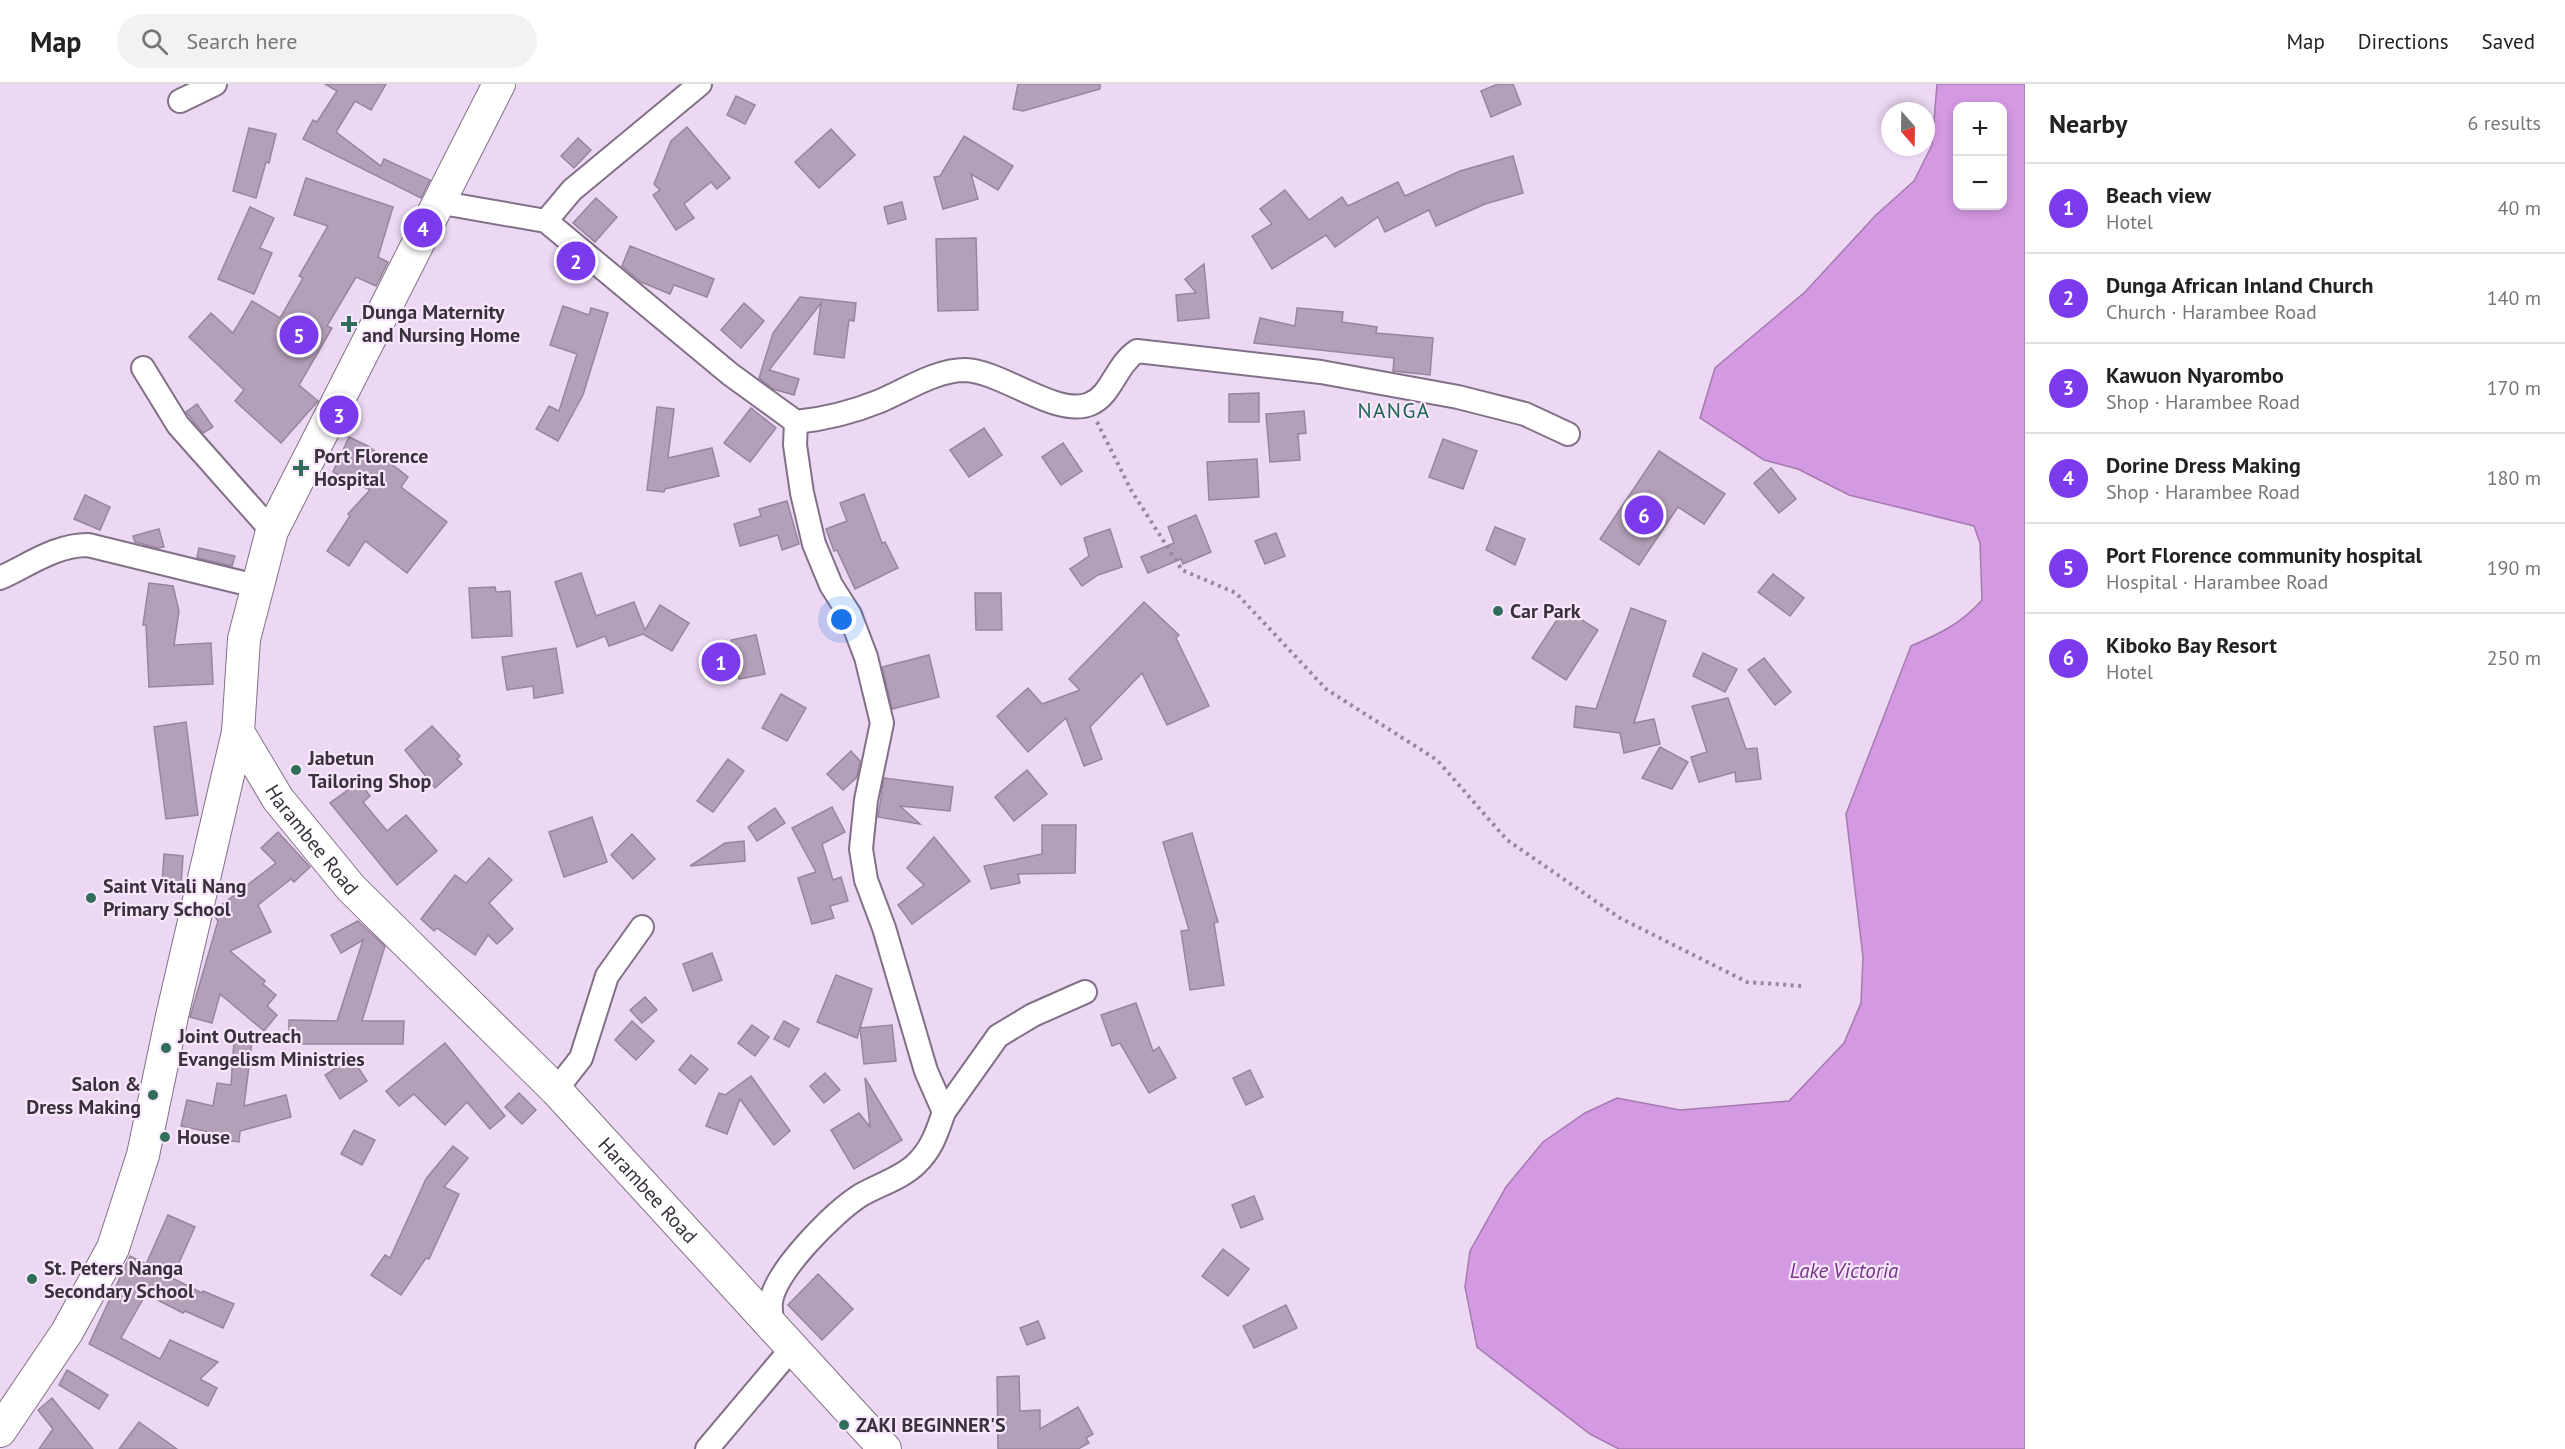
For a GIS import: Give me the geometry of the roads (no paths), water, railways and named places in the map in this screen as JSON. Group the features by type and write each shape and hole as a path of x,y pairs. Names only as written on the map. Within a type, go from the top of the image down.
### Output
{"main road":[{"path":"0,1431 68,1332 113,1248 143,1155 172,1016 238,732 244,639 256,585 272,531 437,202 500,84"},
{"name":"Harambee Road","path":"238,732 278,799 351,888 556,1090 885,1449"}],"street":[{"path":"180,101 215,84"},
{"path":"546,221 573,190 700,84"},
{"path":"437,202 546,221 730,374 796,422 826,419 877,402 947,371 967,370 991,375 1068,407 1089,405 1105,395 1125,359 1137,351 1321,372 1458,397 1525,414 1568,434"},
{"path":"143,368 178,425 272,531"},
{"path":"796,422 797,464 814,544 831,585 850,615 866,657 882,723 866,800 861,849 866,880 884,928 926,1071 944,1112"},
{"path":"0,578 70,545 88,545 256,585"},
{"path":"556,1090 581,1058 607,976 642,927"},
{"path":"707,1449 782,1336 771,1302 780,1280 801,1251 827,1220 859,1196 915,1166 933,1144 944,1112 998,1036 1033,1014 1085,992"}],"water":[{"name":"Lake Victoria","path":"1937,84 2025,84 2025,1449 1619,1449 1590,1434 1477,1347 1465,1287 1470,1251 1506,1187 1543,1142 1585,1113 1617,1098 1680,1110 1789,1101 1844,1043 1861,1003 1863,957 1846,814 1911,646 1949,628 1966,616 1982,600 1980,543 1974,526 1849,495 1798,469 1764,460 1700,418 1715,368 1805,292 1876,215 1914,181 1926,156 1935,156"}],"place":[{"name":"Dorine Dress Making","path":"423,228"},
{"name":"Dunga African Inland Church","path":"576,261"},
{"name":"Dunga Maternity and Nursing Home","path":"349,324"},
{"name":"Port Florence community hospital","path":"299,335"},
{"name":"Kawuon Nyarombo","path":"339,415"},
{"name":"Port Florence Hospital","path":"301,468"},
{"name":"Kiboko Bay Resort","path":"1644,515"},
{"name":"Car Park","path":"1498,611"},
{"name":"Beach view","path":"721,662"},
{"name":"Jabetun Tailoring Shop","path":"296,770"},
{"name":"Saint Vitali Nang Primary School","path":"91,898"},
{"name":"Joint Outreach Evangelism Ministries","path":"166,1048"},
{"name":"Salon & Dress Making","path":"153,1095"},
{"name":"House","path":"165,1137"},
{"name":"St. Peters Nanga Secondary School","path":"32,1279"},
{"name":"ZAKI BEGINNER'S","path":"844,1425"}],"district":[{"name":"NANGA","path":"1394,410"}]}
